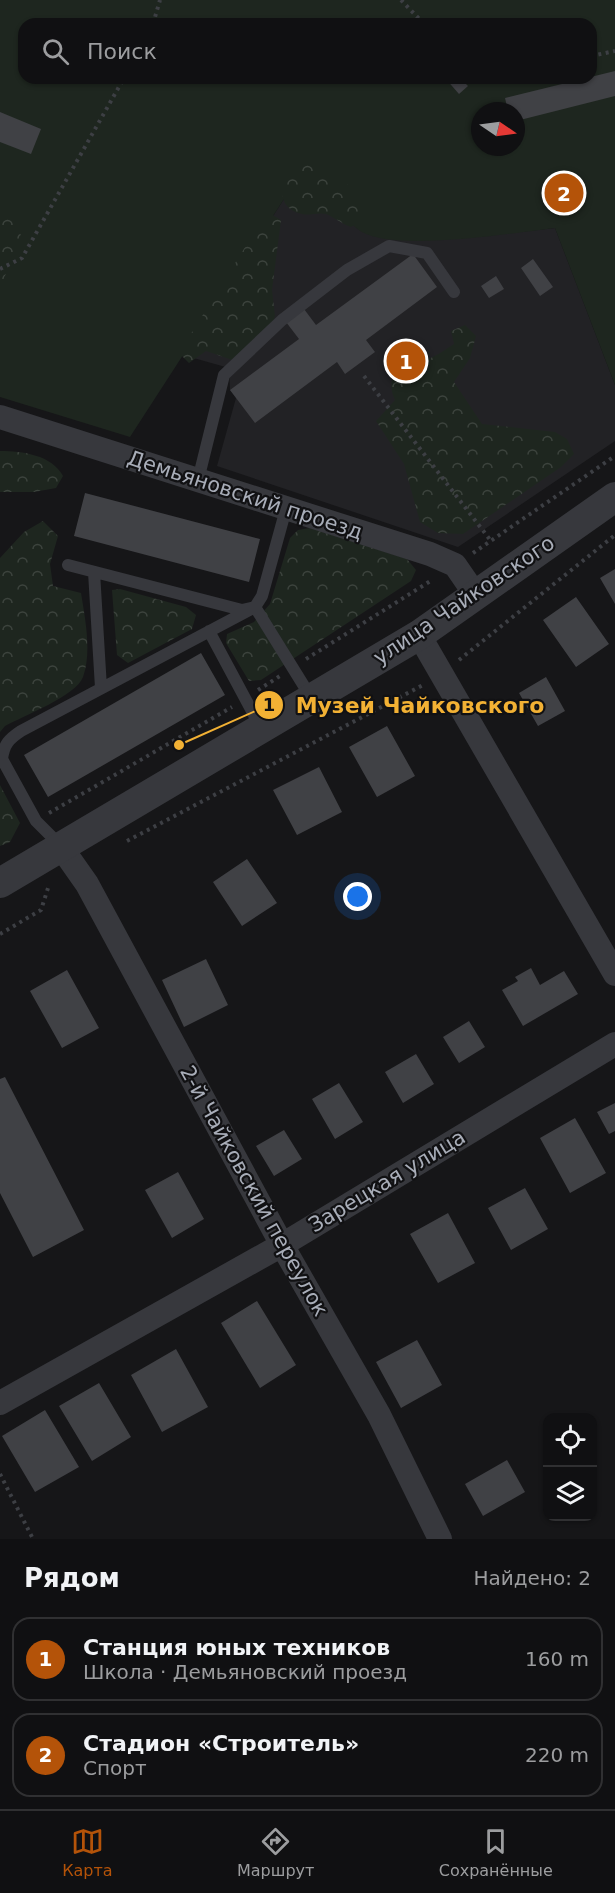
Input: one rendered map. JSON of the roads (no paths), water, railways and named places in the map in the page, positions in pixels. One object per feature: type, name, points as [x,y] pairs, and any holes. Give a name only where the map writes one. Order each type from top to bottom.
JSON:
[{"type":"street","name":"Демьяновский проезд","points":[[0,417],[455,565],[476,594]]},
{"type":"street","name":"улица Чайковского","points":[[0,883],[419,635],[615,497]]},
{"type":"street","points":[[419,635],[615,975]]},
{"type":"street","name":"2-й Чайковский переулок","points":[[61,847],[87,884],[282,1245],[379,1415],[440,1539]]},
{"type":"street","name":"Зарецкая улица","points":[[0,1403],[282,1245],[615,1044]]},
{"type":"lane","points":[[198,480],[224,375],[282,320],[347,270],[389,246],[428,253],[454,292]]},
{"type":"lane","points":[[61,847],[36,821],[2,759],[3,748],[9,738],[255,607],[262,596],[286,509]]},
{"type":"lane","points":[[68,565],[242,610],[255,607]]},
{"type":"lane","points":[[94,572],[101,688]]},
{"type":"lane","points":[[255,607],[312,699]]},
{"type":"lane","points":[[209,632],[262,728]]},
{"type":"place","name":"Стадион «Строитель»","points":[[564,193]]},
{"type":"place","name":"Станция юных техников","points":[[406,361]]},
{"type":"place","name":"Музей Чайковского","points":[[179,745]]}]
